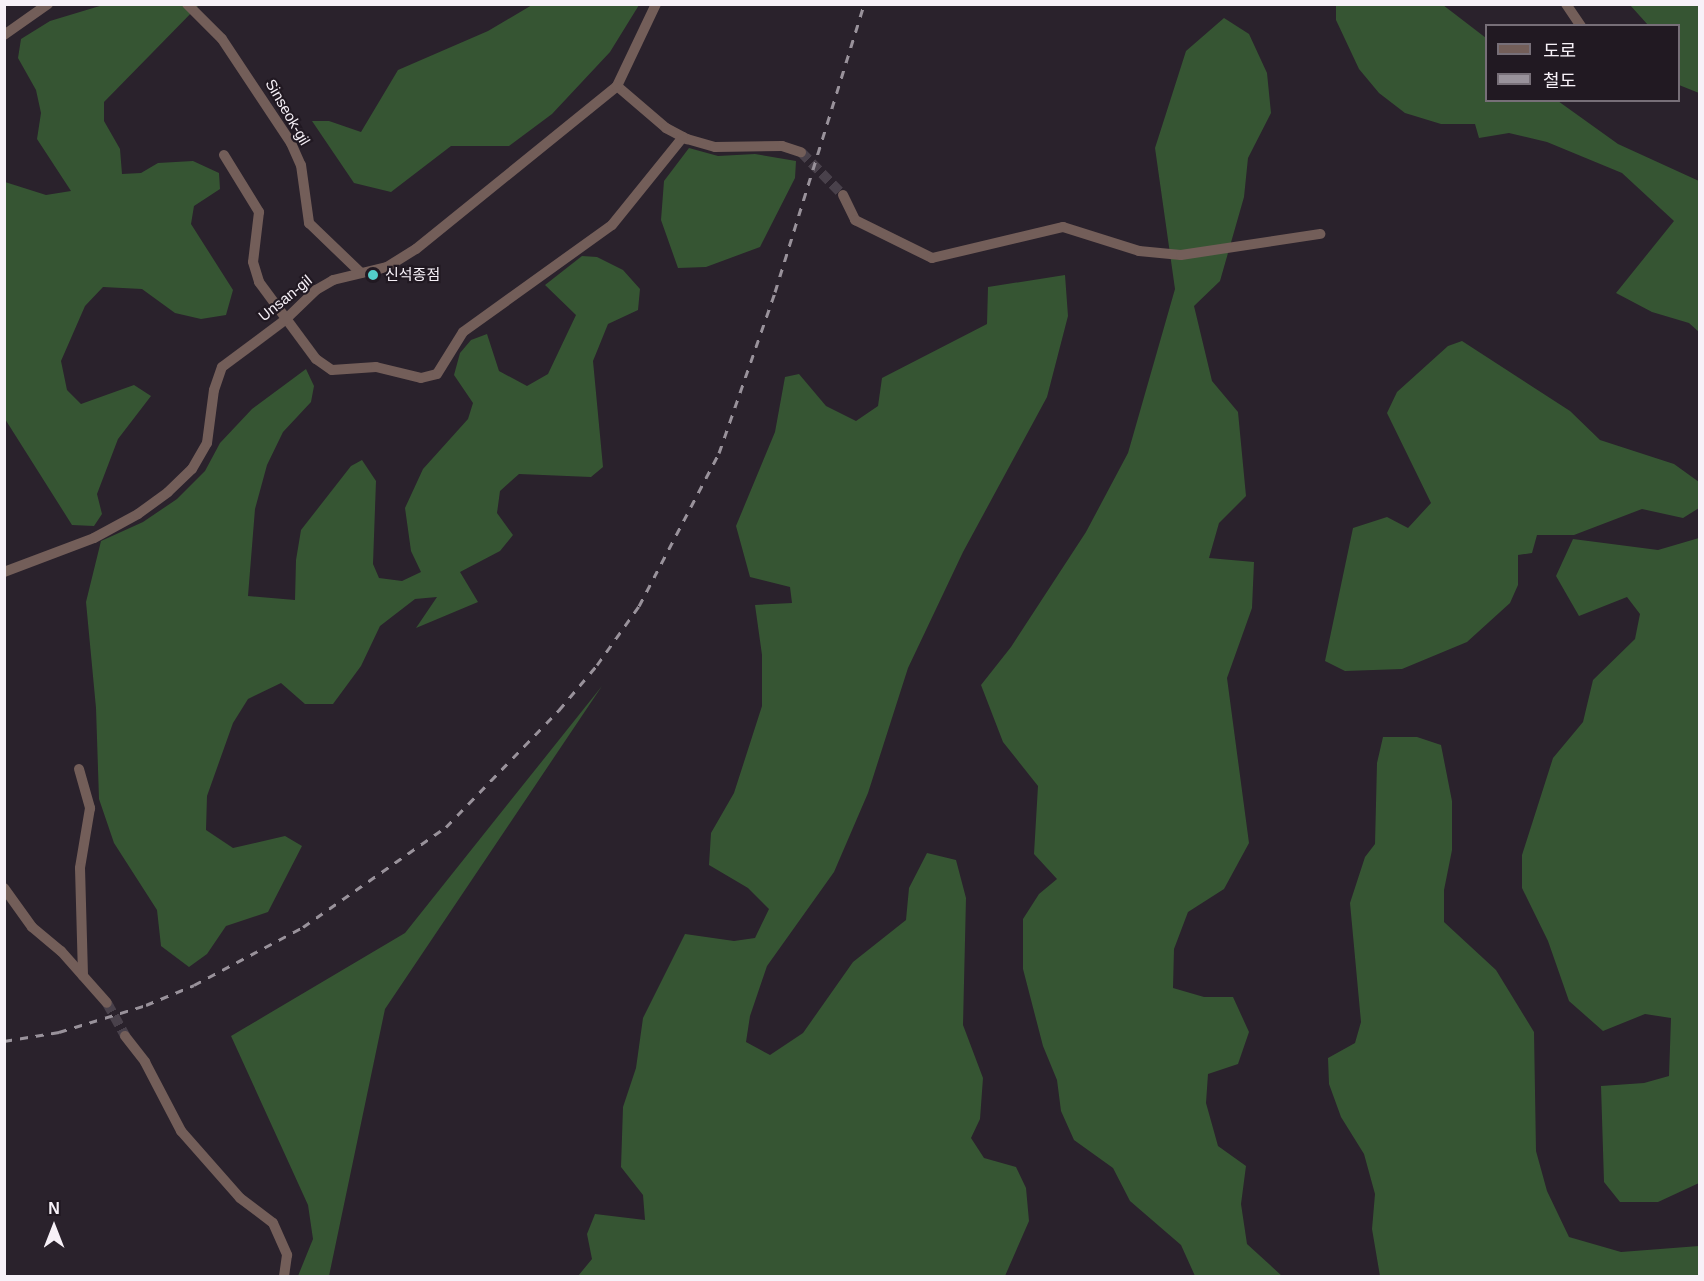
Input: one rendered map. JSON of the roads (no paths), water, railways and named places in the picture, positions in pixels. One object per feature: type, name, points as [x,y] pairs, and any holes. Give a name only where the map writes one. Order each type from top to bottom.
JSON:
[{"type":"street","points":[[4,34],[48,4]]},
{"type":"street","name":"Sinseok-gil","points":[[187,4],[228,46],[291,143],[301,165],[309,223],[361,273]]},
{"type":"street","name":"Unsan-gil","points":[[4,572],[94,538],[138,514],[168,492],[192,469],[207,443],[214,390],[222,367],[285,320],[316,290],[333,280],[387,267],[416,249],[617,86],[656,4]]},
{"type":"street","points":[[1566,4],[1580,24]]},
{"type":"street","points":[[617,86],[666,128],[683,136],[715,147],[782,146],[801,152]]},
{"type":"street","points":[[224,155],[259,212],[254,271],[265,294],[316,359],[332,370],[369,367],[413,378],[437,374],[463,332],[612,225],[683,136]]},
{"type":"street","points":[[843,195],[855,220],[932,258],[1063,227],[1139,251],[1181,255],[1320,234]]},
{"type":"street","points":[[79,769],[86,785],[90,808],[80,868],[83,976]]},
{"type":"street","points":[[4,888],[32,927],[83,976],[107,1003]]},
{"type":"street","points":[[125,1036],[145,1062],[181,1131],[240,1198],[273,1223],[287,1255],[284,1276]]},
{"type":"tunnel","points":[[801,152],[843,195]]},
{"type":"tunnel","points":[[107,1003],[125,1036]]},
{"type":"railway","points":[[4,1041],[59,1032],[146,1005],[194,985],[303,927],[446,827],[559,710],[597,665],[639,606],[719,453],[775,292],[864,4]]},
{"type":"place","name":"신석종점","points":[[373,275]]}]
